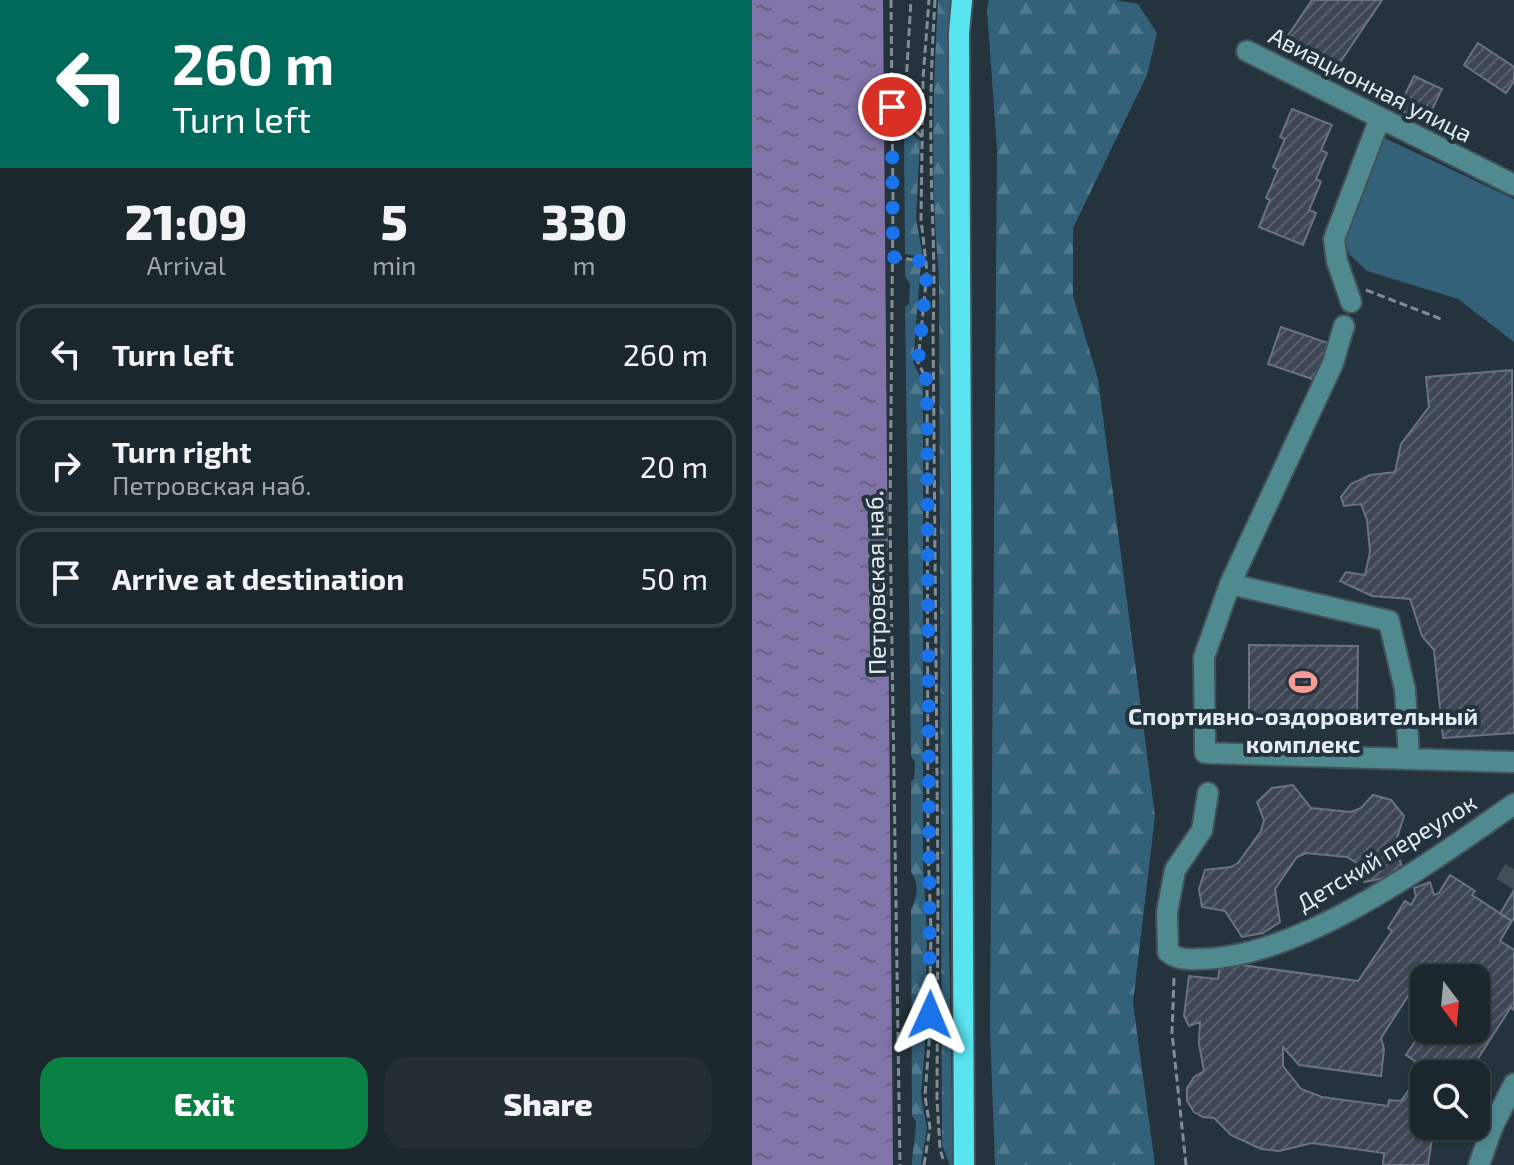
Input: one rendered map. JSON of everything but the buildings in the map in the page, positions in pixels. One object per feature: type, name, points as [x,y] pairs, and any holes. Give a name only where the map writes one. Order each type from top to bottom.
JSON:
[{"type":"main road","points":[[962,0],[959,33],[964,1165]]},
{"type":"street","name":"Авиационная улица","points":[[1247,51],[1514,185]]},
{"type":"street","points":[[1351,302],[1334,239],[1380,118]]},
{"type":"street","points":[[1344,326],[1333,363],[1230,584],[1204,657],[1205,753],[1514,762]]},
{"type":"street","points":[[1230,584],[1389,621],[1405,690],[1409,757]]},
{"type":"street","points":[[1175,958],[1168,952],[1167,912],[1175,870],[1202,830],[1208,793]]},
{"type":"street","name":"Детский переулок","points":[[1175,958],[1213,958],[1265,948],[1334,919],[1439,856],[1514,804]]},
{"type":"street","points":[[1479,1165],[1492,1128],[1514,1084]]},
{"type":"path","name":"Петровская наб.","points":[[891,0],[893,257],[890,519],[900,1165]]},
{"type":"path","points":[[893,134],[905,100],[911,0]]},
{"type":"path","points":[[924,1165],[930,1128],[925,1096],[931,931],[927,381],[918,362],[926,262],[921,219],[929,0]]},
{"type":"path","points":[[935,0],[931,120],[935,273],[937,1099],[940,1149],[945,1165]]},
{"type":"path","points":[[900,114],[922,137]]},
{"type":"path","points":[[893,257],[926,262]]},
{"type":"path","points":[[1344,282],[1441,319]]},
{"type":"path","points":[[1175,958],[1172,1033],[1186,1165]]},
{"type":"green space","points":[[938,0],[954,0],[950,26],[949,125],[949,943],[953,1165],[950,1165],[942,1145],[939,276],[933,138]]},
{"type":"green space","points":[[989,0],[1115,0],[1138,4],[1157,33],[1147,75],[1073,228],[1073,296],[1098,379],[1155,816],[1133,1003],[1155,1165],[995,1165],[990,1028],[997,150],[987,9]]},
{"type":"green space","points":[[904,127],[920,141],[916,219],[923,257],[905,254]]},
{"type":"green space","points":[[1380,136],[1514,199],[1514,342],[1458,299],[1367,271],[1349,254],[1343,234]]},
{"type":"green space","points":[[905,260],[921,263],[913,362],[923,383],[923,864],[927,933],[921,1096],[927,1128],[921,1165],[912,1165],[916,1121],[912,1116],[911,909],[917,890],[911,872],[911,781],[914,779],[915,762],[911,756],[905,307],[909,304],[910,284],[905,277]]},
{"type":"water","points":[[752,0],[883,0],[893,1165],[752,1165]]},
{"type":"tunnel","points":[[1505,884],[1514,869]]},
{"type":"place","name":"Спортивно-оздоровительный комплекс","points":[[1303,682]]},
{"type":"route","points":[[892,107],[893,257],[926,262],[927,272],[918,362],[927,381],[930,1015]]}]
